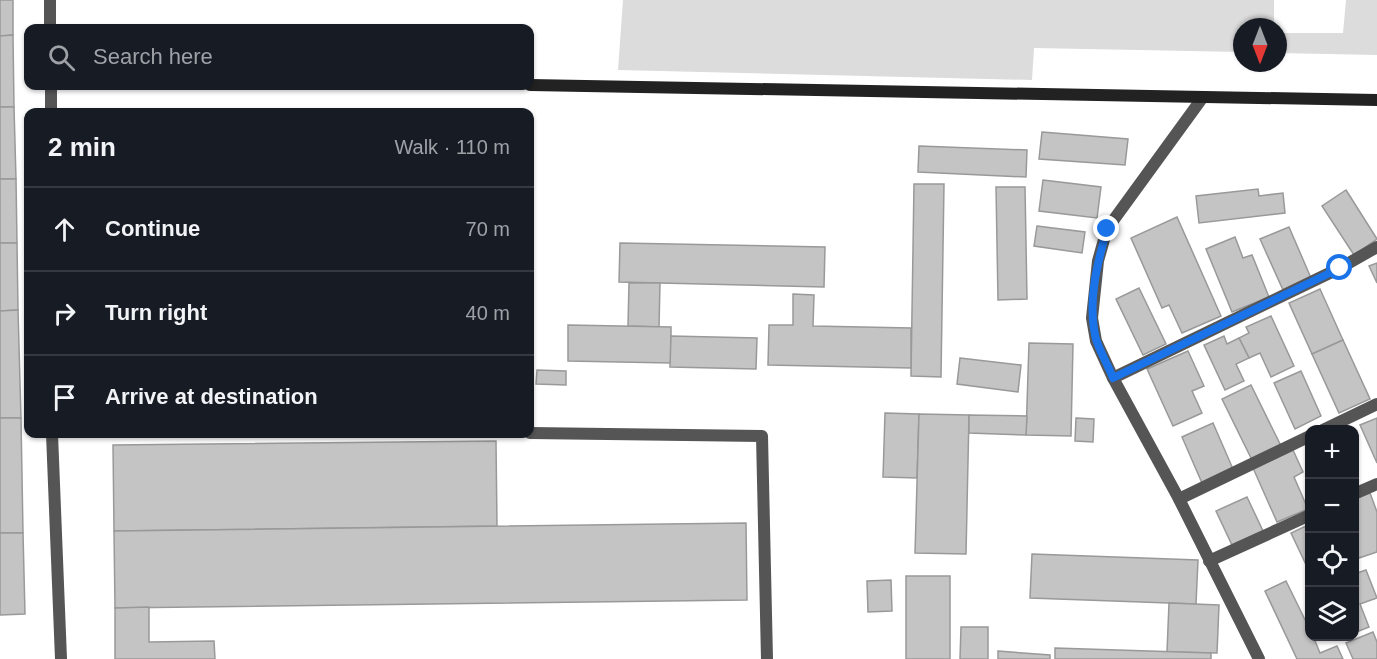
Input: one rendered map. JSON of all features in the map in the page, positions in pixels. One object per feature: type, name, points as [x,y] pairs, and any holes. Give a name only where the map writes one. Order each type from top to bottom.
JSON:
[{"type":"main road","points":[[534,85],[1377,100]]},
{"type":"street","points":[[50,0],[50,24]]},
{"type":"street","points":[[51,90],[51,108]]},
{"type":"street","points":[[1203,97],[1107,229],[1098,261],[1092,318],[1096,341],[1113,378],[1179,499],[1259,659]]},
{"type":"street","points":[[1113,378],[1340,268],[1377,247]]},
{"type":"street","points":[[1332,425],[1377,404]]},
{"type":"street","points":[[534,433],[762,436],[767,659]]},
{"type":"street","points":[[52,438],[61,659]]},
{"type":"street","points":[[1179,499],[1305,438]]},
{"type":"street","points":[[1359,492],[1377,484]]},
{"type":"street","points":[[1209,561],[1305,517]]},
{"type":"shaded area","points":[[623,0],[1274,0],[1274,18],[1233,18],[1233,52],[1034,48],[1032,80],[618,70]]},
{"type":"shaded area","points":[[1346,0],[1377,0],[1377,55],[1287,53],[1287,33],[1343,33]]},
{"type":"building","points":[[0,0],[13,0],[13,35],[0,36]]},
{"type":"building","points":[[13,35],[14,107],[0,107],[0,36]]},
{"type":"building","points":[[0,107],[14,107],[16,179],[0,179]]},
{"type":"building","points":[[1042,132],[1128,139],[1125,165],[1039,159]]},
{"type":"building","points":[[919,146],[1027,150],[1026,177],[918,172]]},
{"type":"building","points":[[0,179],[16,179],[17,243],[0,243]]},
{"type":"building","points":[[1043,180],[1101,187],[1097,218],[1039,211]]},
{"type":"building","points":[[914,184],[944,184],[941,377],[911,376]]},
{"type":"building","points":[[996,187],[1025,187],[1027,299],[998,300]]},
{"type":"building","points":[[1258,189],[1259,196],[1283,193],[1285,213],[1199,223],[1196,196]]},
{"type":"building","points":[[1346,190],[1377,239],[1354,255],[1322,206]]},
{"type":"building","points":[[1177,217],[1221,316],[1182,333],[1169,305],[1162,308],[1131,238]]},
{"type":"building","points":[[1037,226],[1085,232],[1082,253],[1034,246]]},
{"type":"building","points":[[1289,227],[1311,278],[1283,290],[1260,239]]},
{"type":"building","points":[[1235,237],[1243,258],[1252,255],[1269,297],[1232,312],[1206,249]]},
{"type":"building","points":[[0,243],[17,243],[18,310],[0,311]]},
{"type":"building","points":[[620,243],[825,247],[824,287],[619,282]]},
{"type":"building","points":[[1377,263],[1377,283],[1369,266]]},
{"type":"building","points":[[629,283],[660,283],[659,327],[628,326]]},
{"type":"building","points":[[1139,288],[1166,344],[1143,355],[1116,299]]},
{"type":"building","points":[[1320,289],[1343,340],[1312,354],[1289,303]]},
{"type":"building","points":[[793,294],[814,295],[813,326],[911,328],[911,368],[768,365],[769,325],[793,325]]},
{"type":"building","points":[[18,310],[21,418],[0,418],[0,311]]},
{"type":"building","points":[[1271,316],[1294,366],[1271,377],[1260,353],[1249,358],[1239,338],[1249,333],[1246,327]]},
{"type":"building","points":[[568,325],[671,327],[671,363],[568,361]]},
{"type":"building","points":[[671,336],[757,338],[756,369],[670,367]]},
{"type":"building","points":[[1224,336],[1227,344],[1239,338],[1249,358],[1236,364],[1244,381],[1225,390],[1204,345]]},
{"type":"building","points":[[1343,340],[1370,399],[1339,413],[1312,354]]},
{"type":"building","points":[[1029,343],[1073,344],[1071,436],[1026,435]]},
{"type":"building","points":[[1188,351],[1204,386],[1192,391],[1202,413],[1173,426],[1147,369]]},
{"type":"building","points":[[960,358],[1021,365],[1018,392],[957,384]]},
{"type":"building","points":[[537,370],[566,371],[566,385],[536,384]]},
{"type":"building","points":[[1301,371],[1321,416],[1295,429],[1274,383]]},
{"type":"building","points":[[1251,385],[1281,446],[1252,460],[1222,399]]},
{"type":"building","points":[[885,413],[919,414],[917,478],[883,477]]},
{"type":"building","points":[[919,414],[969,415],[966,554],[915,553]]},
{"type":"building","points":[[969,415],[1027,416],[1026,435],[969,433]]},
{"type":"building","points":[[0,418],[21,418],[23,533],[0,533]]},
{"type":"building","points":[[1076,418],[1094,419],[1093,442],[1075,441]]},
{"type":"building","points":[[1377,418],[1377,463],[1360,425]]},
{"type":"building","points":[[1213,423],[1233,469],[1202,483],[1182,437]]},
{"type":"building","points":[[496,441],[497,526],[114,531],[113,445]]},
{"type":"building","points":[[1293,450],[1303,472],[1294,477],[1305,502],[1305,510],[1277,522],[1253,468]]},
{"type":"building","points":[[1370,493],[1377,512],[1377,552],[1359,558],[1359,533],[1359,497]]},
{"type":"building","points":[[1247,497],[1263,531],[1232,545],[1216,511]]},
{"type":"building","points":[[746,523],[747,600],[115,608],[114,531]]},
{"type":"building","points":[[1305,526],[1305,562],[1291,533]]},
{"type":"building","points":[[0,533],[23,533],[25,614],[0,615]]},
{"type":"building","points":[[1032,554],[1198,560],[1196,604],[1030,598]]},
{"type":"building","points":[[1366,570],[1377,598],[1360,604],[1369,627],[1359,631],[1359,587],[1359,572]]},
{"type":"building","points":[[906,576],[950,576],[950,659],[906,659]]},
{"type":"building","points":[[891,580],[892,611],[868,612],[867,581]]},
{"type":"building","points":[[1286,581],[1305,620],[1305,641],[1315,641],[1320,653],[1337,646],[1343,659],[1297,659],[1265,591]]},
{"type":"building","points":[[1169,603],[1219,605],[1217,653],[1167,652]]},
{"type":"building","points":[[149,607],[149,642],[214,641],[215,659],[115,659],[115,608]]},
{"type":"building","points":[[961,627],[988,627],[988,659],[960,659]]},
{"type":"building","points":[[1373,632],[1377,642],[1377,659],[1353,659],[1346,643],[1359,641],[1359,638]]},
{"type":"building","points":[[1055,648],[1211,653],[1211,659],[1055,659]]},
{"type":"building","points":[[998,651],[1050,655],[1050,659],[998,659]]},
{"type":"route","points":[[1107,229],[1098,261],[1092,318],[1096,341],[1113,378],[1340,268]]}]
